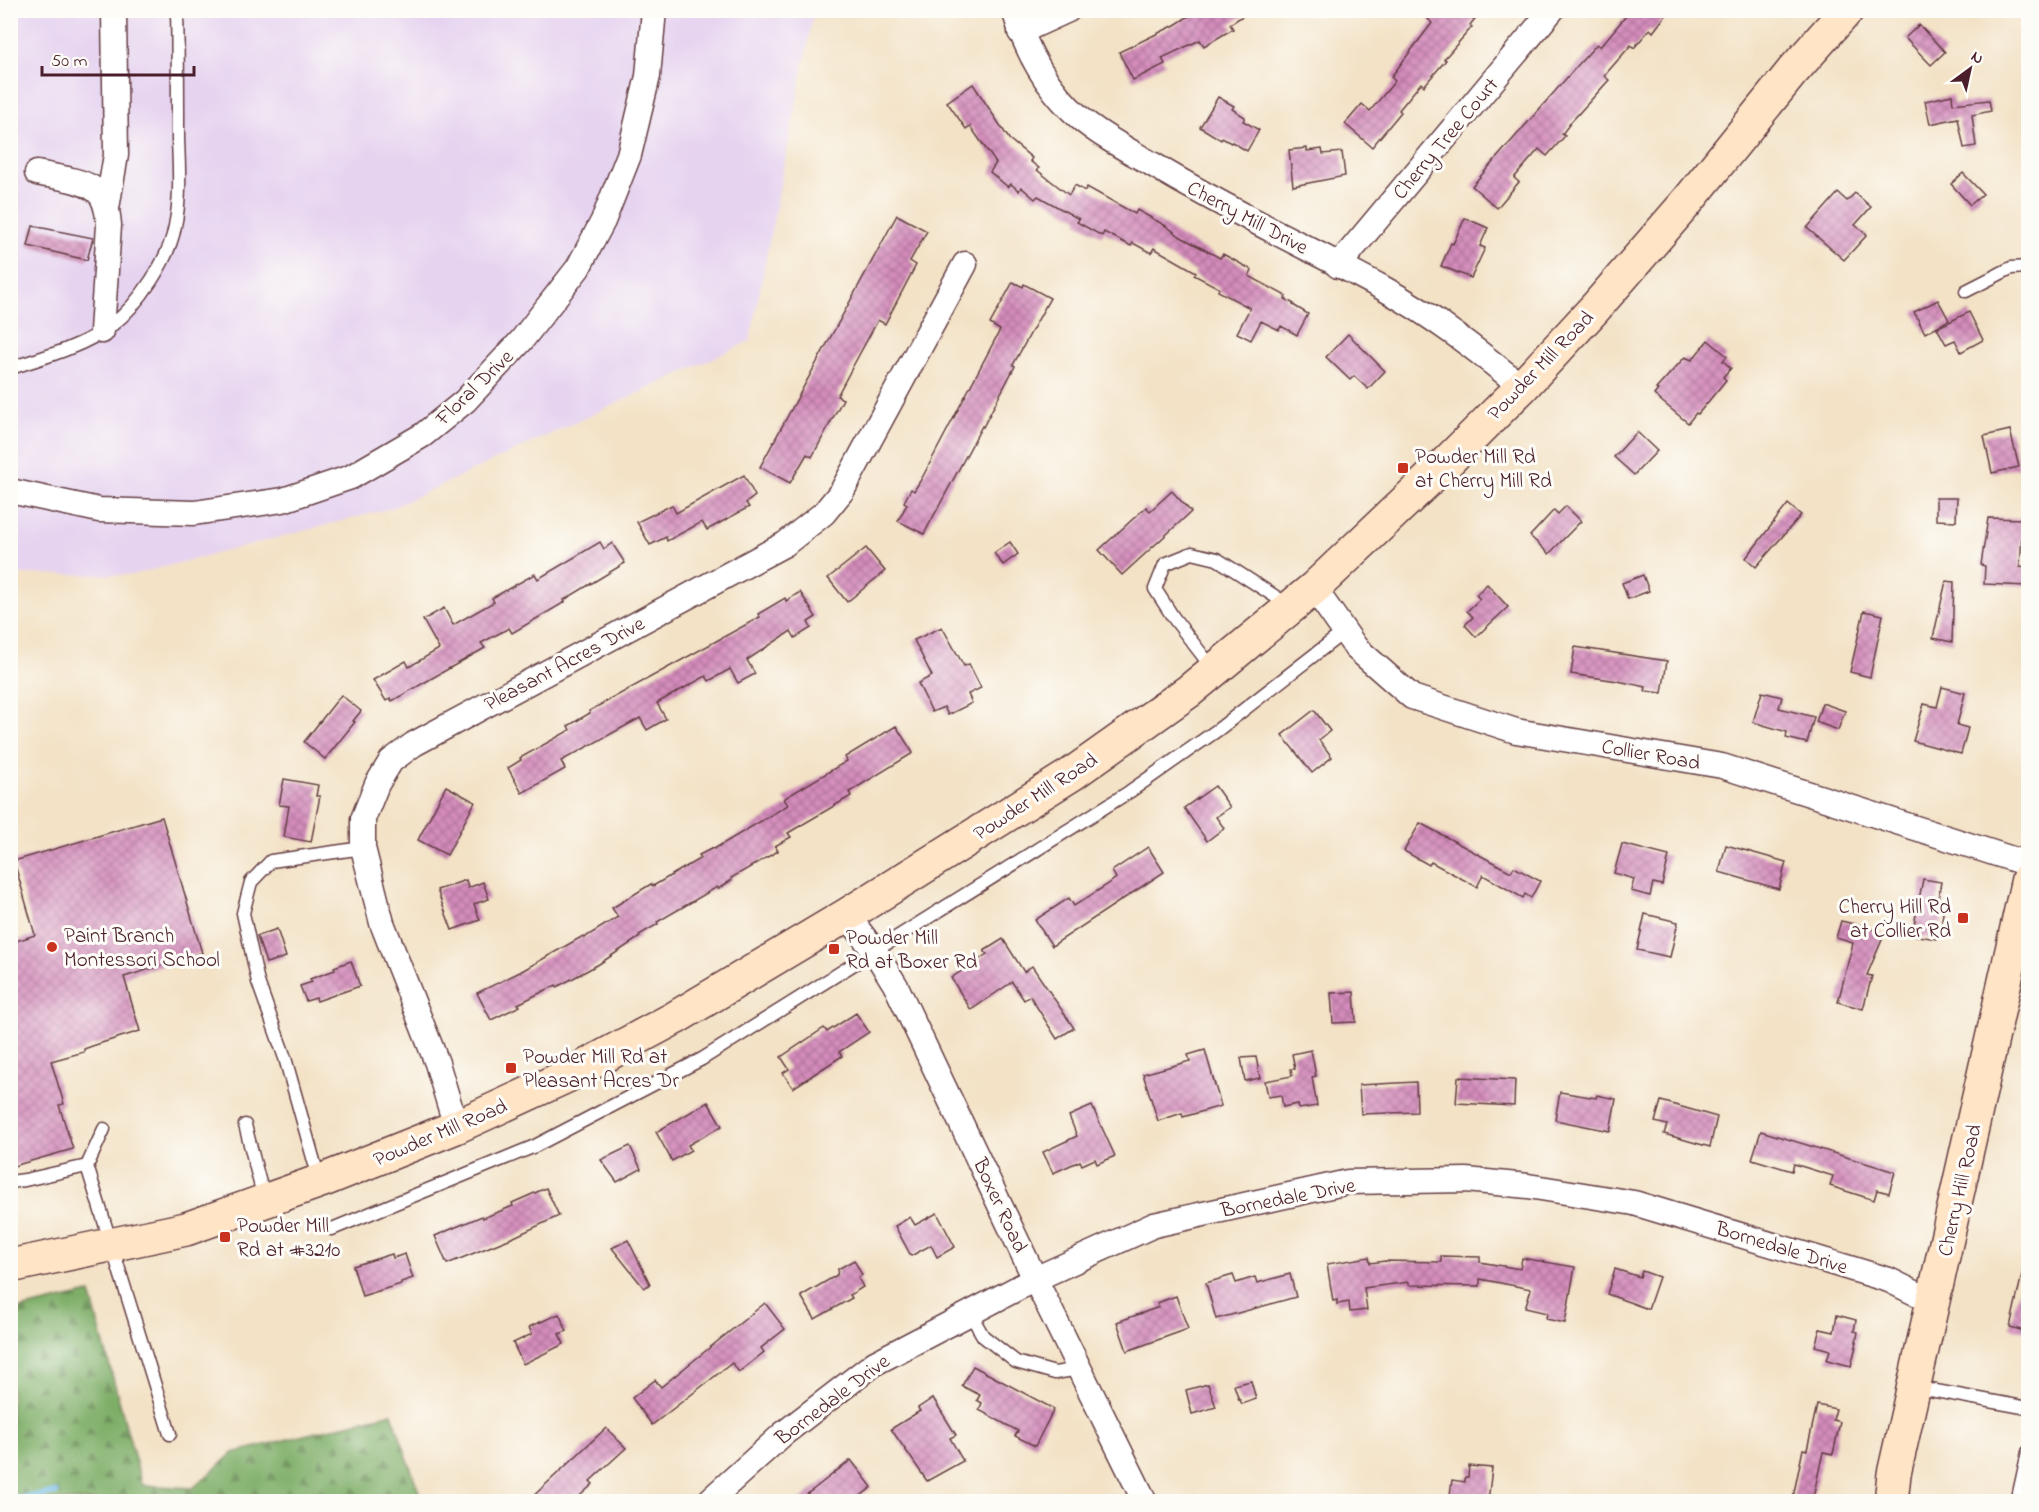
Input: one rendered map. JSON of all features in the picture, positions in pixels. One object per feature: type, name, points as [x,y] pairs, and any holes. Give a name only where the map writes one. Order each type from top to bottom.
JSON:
[{"type":"main road","name":"Powder Mill Road","points":[[10,1266],[186,1229],[320,1181],[456,1127],[567,1076],[675,1018],[1072,774],[1189,691],[1303,597],[1393,514],[1522,387],[1596,307],[1687,202],[1792,72],[1847,10]]},
{"type":"main road","name":"Cherry Hill Road","points":[[1894,1501],[1894,1474],[1945,1257],[2028,879]]},
{"type":"street","points":[[102,331],[109,225],[107,208],[116,154],[114,10]]},
{"type":"street","name":"Floral Drive","points":[[10,491],[99,510],[194,513],[283,500],[351,477],[423,435],[465,401],[521,341],[578,268],[603,221],[629,155],[648,76],[654,10]]},
{"type":"street","points":[[1017,21],[1068,10]]},
{"type":"street","name":"Cherry Tree Court","points":[[1338,266],[1552,10]]},
{"type":"street","name":"Cherry Mill Drive","points":[[1017,21],[1037,65],[1055,92],[1080,118],[1172,176],[1429,315],[1470,344],[1522,387]]},
{"type":"street","points":[[37,173],[74,180],[89,187],[101,195],[107,208]]},
{"type":"street","name":"Pleasant Acres Drive","points":[[456,1127],[437,1063],[382,922],[363,848],[363,819],[377,784],[391,761],[414,744],[785,544],[824,513],[843,491],[965,264]]},
{"type":"street","name":"Collier Road","points":[[1303,597],[1345,631],[1356,648],[1412,697],[1516,732],[1722,766],[2028,864]]},
{"type":"street","name":"Boxer Road","points":[[846,915],[875,952],[906,1005],[1035,1279],[1145,1502]]},
{"type":"street","name":"Bornedale Drive","points":[[708,1502],[783,1434],[875,1363],[1035,1279],[1154,1225],[1348,1182],[1466,1180],[1528,1186],[1634,1203],[1889,1280],[1933,1302]]},
{"type":"lane","points":[[10,368],[65,350],[111,325],[133,304],[150,281],[166,252],[175,226],[179,175],[177,10]]},
{"type":"lane","points":[[1966,291],[2011,268],[2028,267]]},
{"type":"lane","points":[[1214,670],[1173,617],[1155,589],[1165,564],[1192,553],[1217,559],[1303,597]]},
{"type":"lane","points":[[332,1229],[535,1146],[702,1059],[1129,792],[1219,729],[1345,631]]},
{"type":"lane","points":[[320,1181],[285,1058],[258,982],[243,913],[251,882],[271,861],[363,848]]},
{"type":"lane","points":[[245,1125],[264,1200]]},
{"type":"lane","points":[[104,1129],[87,1166],[170,1434]]},
{"type":"lane","points":[[10,1182],[87,1166]]},
{"type":"lane","points":[[970,1313],[983,1336],[1016,1362],[1055,1373],[1079,1369]]},
{"type":"lane","points":[[1914,1387],[2028,1408]]},
{"type":"lane","points":[[2017,1502],[2028,1452]]},
{"type":"shaded area","points":[[11,11],[814,11],[750,341],[392,508],[132,575],[11,574]]},
{"type":"green space","points":[[90,1293],[142,1485],[193,1488],[233,1453],[392,1413],[422,1501],[11,1501],[11,1311]]},
{"type":"building","points":[[1198,10],[1252,10],[1230,24],[1233,29],[1204,46],[1200,40],[1162,58],[1165,64],[1133,80],[1119,52],[1175,25]]},
{"type":"building","points":[[1436,10],[1482,10],[1470,25],[1472,27],[1444,59],[1446,60],[1424,86],[1421,83],[1372,147],[1345,124],[1362,104],[1370,111],[1395,81],[1391,77],[1432,23],[1428,19]]},
{"type":"building","points":[[1631,10],[1670,10],[1653,32],[1650,29],[1634,48],[1631,45],[1604,76],[1609,80],[1571,122],[1562,134],[1565,136],[1547,156],[1539,149],[1514,178],[1519,182],[1497,208],[1472,186],[1578,65],[1597,44],[1600,47]]},
{"type":"building","points":[[1919,25],[1945,52],[1931,65],[1905,38]]},
{"type":"building","points":[[973,84],[1009,139],[1032,158],[1030,161],[1039,168],[1037,170],[1069,195],[1075,185],[1085,191],[1087,187],[1135,214],[1137,210],[1220,258],[1223,254],[1252,270],[1249,276],[1286,296],[1285,299],[1308,314],[1297,335],[1281,326],[1279,330],[1261,321],[1251,340],[1237,333],[1250,308],[1194,275],[1196,272],[1154,248],[1151,253],[1104,232],[1102,236],[1077,222],[1079,219],[1038,196],[1035,199],[1021,187],[1019,191],[1011,184],[1008,187],[990,172],[996,163],[970,126],[966,129],[947,102]]},
{"type":"building","points":[[1952,95],[1953,104],[1989,100],[1991,111],[1972,115],[1976,146],[1964,148],[1958,118],[1930,124],[1925,101]]},
{"type":"building","points":[[1218,97],[1234,106],[1232,109],[1245,117],[1243,121],[1259,130],[1247,151],[1232,142],[1222,138],[1221,140],[1200,127]]},
{"type":"building","points":[[1307,148],[1307,151],[1322,149],[1323,154],[1342,152],[1345,176],[1293,186],[1289,150]]},
{"type":"building","points":[[1963,173],[1983,194],[1970,205],[1951,184]]},
{"type":"building","points":[[1838,193],[1847,201],[1855,193],[1871,207],[1855,225],[1867,235],[1844,260],[1807,228]]},
{"type":"building","points":[[897,215],[927,231],[910,261],[916,265],[885,324],[878,320],[853,366],[837,396],[843,399],[812,457],[807,454],[790,483],[760,467]]},
{"type":"building","points":[[1465,218],[1488,228],[1480,246],[1485,248],[1471,278],[1441,266]]},
{"type":"building","points":[[33,226],[93,238],[87,260],[28,246]]},
{"type":"building","points":[[1013,282],[1023,287],[1024,284],[1050,298],[924,534],[898,521],[907,504],[904,502],[911,489],[914,491],[922,478],[1000,330],[990,324]]},
{"type":"building","points":[[1938,300],[1949,320],[1925,333],[1914,312]]},
{"type":"building","points":[[1969,312],[1983,340],[1961,352],[1955,340],[1946,344],[1937,328]]},
{"type":"building","points":[[1348,334],[1385,371],[1368,389],[1354,376],[1350,380],[1326,357]]},
{"type":"building","points":[[1708,340],[1727,356],[1723,361],[1731,368],[1723,377],[1726,380],[1688,423],[1654,395],[1658,390],[1656,389],[1685,357],[1692,360]]},
{"type":"building","points":[[2010,430],[2019,467],[1992,473],[1984,436]]},
{"type":"building","points":[[1637,432],[1657,451],[1634,475],[1614,457]]},
{"type":"building","points":[[744,475],[755,496],[746,503],[749,507],[707,530],[702,522],[667,541],[666,537],[650,545],[637,522],[672,505],[676,513]]},
{"type":"building","points":[[1172,491],[1191,512],[1122,575],[1099,550],[1146,507],[1150,511]]},
{"type":"building","points":[[1936,498],[1957,498],[1956,521],[1936,520]]},
{"type":"building","points":[[1788,504],[1801,515],[1756,567],[1746,558]]},
{"type":"building","points":[[1566,506],[1581,521],[1549,554],[1530,536],[1554,510],[1558,514]]},
{"type":"building","points":[[1988,518],[2023,519],[2020,567],[2027,568],[2027,586],[1984,584],[1985,566],[1981,565]]},
{"type":"building","points":[[600,542],[604,549],[612,543],[625,563],[512,633],[509,628],[481,643],[485,648],[392,701],[390,698],[386,701],[373,680],[406,661],[409,667],[439,649],[423,620],[444,608],[453,625],[494,602],[492,598],[535,574],[538,579]]},
{"type":"building","points":[[1010,542],[1018,554],[1003,565],[994,553]]},
{"type":"building","points":[[866,548],[885,571],[847,602],[828,578]]},
{"type":"building","points":[[1643,575],[1649,591],[1628,599],[1622,583]]},
{"type":"building","points":[[1946,581],[1954,582],[1952,642],[1933,638]]},
{"type":"building","points":[[1487,584],[1508,607],[1476,637],[1465,625],[1473,617],[1467,611],[1480,599],[1476,595]]},
{"type":"building","points":[[800,592],[816,617],[808,622],[811,628],[795,638],[791,631],[747,660],[755,674],[738,683],[730,669],[709,681],[706,676],[657,703],[666,719],[647,730],[640,718],[561,761],[565,769],[522,793],[508,768],[521,760],[520,758],[570,730],[568,726],[590,713],[589,711],[760,617],[758,614],[785,598],[786,601]]},
{"type":"building","points":[[1864,611],[1883,615],[1870,677],[1850,672]]},
{"type":"building","points":[[942,627],[964,666],[969,664],[981,688],[968,694],[972,703],[948,715],[944,707],[932,712],[918,683],[932,676],[914,640]]},
{"type":"building","points":[[1575,647],[1667,661],[1662,693],[1645,691],[1646,687],[1618,681],[1571,674]]},
{"type":"building","points":[[1942,687],[1965,693],[1957,725],[1968,728],[1961,754],[1913,741],[1924,704],[1937,707]]},
{"type":"building","points":[[1762,692],[1782,697],[1779,708],[1814,717],[1807,743],[1786,738],[1787,732],[1753,722]]},
{"type":"building","points":[[341,695],[361,711],[325,759],[304,742]]},
{"type":"building","points":[[1822,703],[1845,711],[1838,730],[1816,722]]},
{"type":"building","points":[[1314,710],[1330,731],[1319,740],[1332,757],[1312,773],[1282,735]]},
{"type":"building","points":[[896,726],[913,753],[849,792],[851,796],[788,833],[791,837],[775,846],[778,851],[731,878],[732,880],[718,889],[717,887],[657,922],[658,924],[599,964],[491,1020],[477,993],[520,972],[583,936],[584,938],[618,917],[612,908],[788,805],[784,799],[788,796],[847,761],[845,757]]},
{"type":"building","points":[[284,779],[318,785],[316,796],[320,796],[311,842],[284,837],[289,806],[279,805]]},
{"type":"building","points":[[446,786],[475,802],[447,855],[418,840]]},
{"type":"building","points":[[1215,786],[1230,807],[1216,817],[1224,828],[1207,841],[1184,808]]},
{"type":"building","points":[[162,817],[202,953],[124,977],[140,1031],[84,1049],[84,1052],[51,1061],[64,1104],[59,1105],[73,1149],[10,1167],[10,943],[35,935],[14,861]]},
{"type":"building","points":[[1420,823],[1511,872],[1514,867],[1540,881],[1531,898],[1525,894],[1523,898],[1483,875],[1477,887],[1431,862],[1429,865],[1404,851]]},
{"type":"building","points":[[1622,844],[1669,856],[1662,885],[1653,883],[1650,896],[1631,891],[1634,879],[1614,873]]},
{"type":"building","points":[[1726,845],[1786,862],[1779,889],[1719,872]]},
{"type":"building","points":[[1148,847],[1164,872],[1052,946],[1035,920],[1069,898],[1074,906],[1107,885],[1116,878],[1112,871]]},
{"type":"building","points":[[1923,879],[1941,882],[1937,905],[1944,906],[1941,927],[1939,927],[1936,939],[1912,935]]},
{"type":"building","points":[[466,880],[468,888],[483,882],[489,899],[474,904],[480,920],[452,930],[437,890]]},
{"type":"building","points":[[1645,914],[1678,922],[1670,957],[1637,950]]},
{"type":"building","points":[[1841,921],[1867,927],[1884,935],[1867,975],[1872,976],[1863,1009],[1838,1002],[1853,943],[1836,938]]},
{"type":"building","points":[[277,929],[286,957],[266,963],[257,936]]},
{"type":"building","points":[[1003,939],[1024,972],[1032,966],[1074,1028],[1057,1039],[1030,996],[1024,1000],[1012,982],[971,1010],[951,978],[987,954],[984,951]]},
{"type":"building","points":[[351,961],[360,986],[317,1001],[316,998],[306,1001],[300,986],[312,982],[310,979],[335,970],[334,967]]},
{"type":"building","points":[[1354,992],[1356,1022],[1333,1023],[1331,993]]},
{"type":"building","points":[[856,1013],[869,1032],[839,1052],[842,1056],[793,1088],[783,1073],[789,1069],[781,1057],[824,1028],[827,1032]]},
{"type":"building","points":[[1205,1050],[1221,1106],[1183,1117],[1182,1113],[1158,1121],[1143,1074],[1190,1061],[1188,1055]]},
{"type":"building","points":[[1311,1050],[1316,1076],[1312,1077],[1317,1106],[1299,1109],[1298,1104],[1283,1107],[1281,1095],[1268,1097],[1265,1081],[1292,1076],[1291,1069],[1295,1069],[1292,1054]]},
{"type":"building","points":[[1256,1057],[1260,1078],[1245,1081],[1241,1058]]},
{"type":"building","points":[[1458,1077],[1515,1080],[1514,1106],[1456,1103]]},
{"type":"building","points":[[1416,1082],[1417,1112],[1361,1114],[1359,1085]]},
{"type":"building","points":[[1560,1092],[1616,1099],[1610,1131],[1555,1120]]},
{"type":"building","points":[[1661,1101],[1717,1117],[1710,1147],[1664,1134],[1667,1125],[1655,1122]]},
{"type":"building","points":[[708,1102],[722,1126],[688,1145],[691,1150],[672,1161],[656,1132]]},
{"type":"building","points":[[1092,1106],[1115,1156],[1097,1164],[1095,1159],[1082,1165],[1080,1161],[1053,1173],[1043,1152],[1077,1136],[1069,1116]]},
{"type":"building","points":[[1761,1131],[1895,1172],[1889,1193],[1877,1190],[1874,1200],[1830,1186],[1833,1176],[1794,1164],[1792,1171],[1752,1159]]},
{"type":"building","points":[[630,1146],[641,1169],[617,1182],[601,1160]]},
{"type":"building","points":[[546,1188],[559,1216],[447,1264],[435,1236],[513,1206],[512,1203]]},
{"type":"building","points":[[937,1213],[955,1247],[937,1257],[931,1245],[911,1256],[895,1226],[910,1217],[915,1225]]},
{"type":"building","points":[[628,1240],[650,1284],[644,1288],[612,1248]]},
{"type":"building","points":[[392,1254],[393,1258],[405,1254],[413,1278],[362,1296],[353,1266]]},
{"type":"building","points":[[1441,1256],[1480,1257],[1480,1262],[1520,1269],[1522,1258],[1575,1267],[1565,1323],[1546,1319],[1547,1313],[1525,1308],[1531,1289],[1480,1279],[1480,1286],[1409,1285],[1409,1282],[1364,1288],[1367,1310],[1350,1312],[1349,1302],[1337,1304],[1337,1300],[1333,1301],[1327,1264],[1369,1257],[1370,1263],[1441,1262]]},
{"type":"building","points":[[854,1260],[862,1275],[858,1278],[863,1287],[850,1295],[852,1298],[815,1319],[801,1296],[837,1275],[838,1269]]},
{"type":"building","points":[[1615,1269],[1640,1277],[1642,1271],[1659,1277],[1648,1309],[1607,1294]]},
{"type":"building","points":[[1290,1274],[1296,1297],[1216,1319],[1206,1283],[1233,1275],[1236,1283],[1255,1277],[1257,1283]]},
{"type":"building","points":[[2022,1274],[2028,1274],[2028,1332],[2010,1327]]},
{"type":"building","points":[[1176,1296],[1188,1329],[1127,1351],[1117,1322],[1159,1307],[1157,1303]]},
{"type":"building","points":[[765,1303],[785,1329],[761,1348],[764,1352],[739,1372],[732,1363],[652,1425],[632,1398],[655,1380],[661,1387]]},
{"type":"building","points":[[559,1314],[567,1331],[559,1334],[564,1344],[523,1364],[513,1343],[532,1334],[529,1327]]},
{"type":"building","points":[[1837,1315],[1856,1320],[1854,1331],[1858,1332],[1857,1342],[1851,1366],[1827,1360],[1830,1350],[1815,1346],[1820,1329],[1834,1332]]},
{"type":"building","points":[[973,1366],[1054,1409],[1035,1446],[1015,1436],[1018,1431],[979,1410],[982,1403],[977,1400],[980,1395],[962,1386]]},
{"type":"building","points":[[1251,1381],[1256,1399],[1242,1404],[1234,1385]]},
{"type":"building","points":[[1208,1384],[1216,1407],[1192,1414],[1186,1390]]},
{"type":"building","points":[[933,1398],[956,1435],[950,1438],[963,1461],[927,1481],[891,1429],[920,1411],[918,1408]]},
{"type":"building","points":[[1817,1405],[1836,1409],[1833,1420],[1840,1422],[1833,1454],[1823,1452],[1812,1502],[1792,1502],[1803,1449],[1807,1450]]},
{"type":"building","points":[[606,1428],[626,1448],[590,1481],[593,1484],[573,1502],[527,1502]]},
{"type":"building","points":[[851,1460],[872,1487],[853,1502],[797,1502]]},
{"type":"building","points":[[1469,1466],[1492,1468],[1488,1502],[1449,1502],[1452,1480],[1465,1482]]},
{"type":"waterway","points":[[10,1500],[56,1493]]},
{"type":"place","name":"Powder Mill Rd at Cherry Mill Rd","points":[[1403,468]]},
{"type":"place","name":"Cherry Hill Rd at Collier Rd","points":[[1963,918]]},
{"type":"place","name":"Paint Branch Montessori School","points":[[52,947]]},
{"type":"place","name":"Powder Mill Rd at Boxer Rd","points":[[834,949]]},
{"type":"place","name":"Powder Mill Rd at Pleasant Acres Dr","points":[[511,1068]]},
{"type":"place","name":"Powder Mill Rd at #3210","points":[[225,1237]]}]
